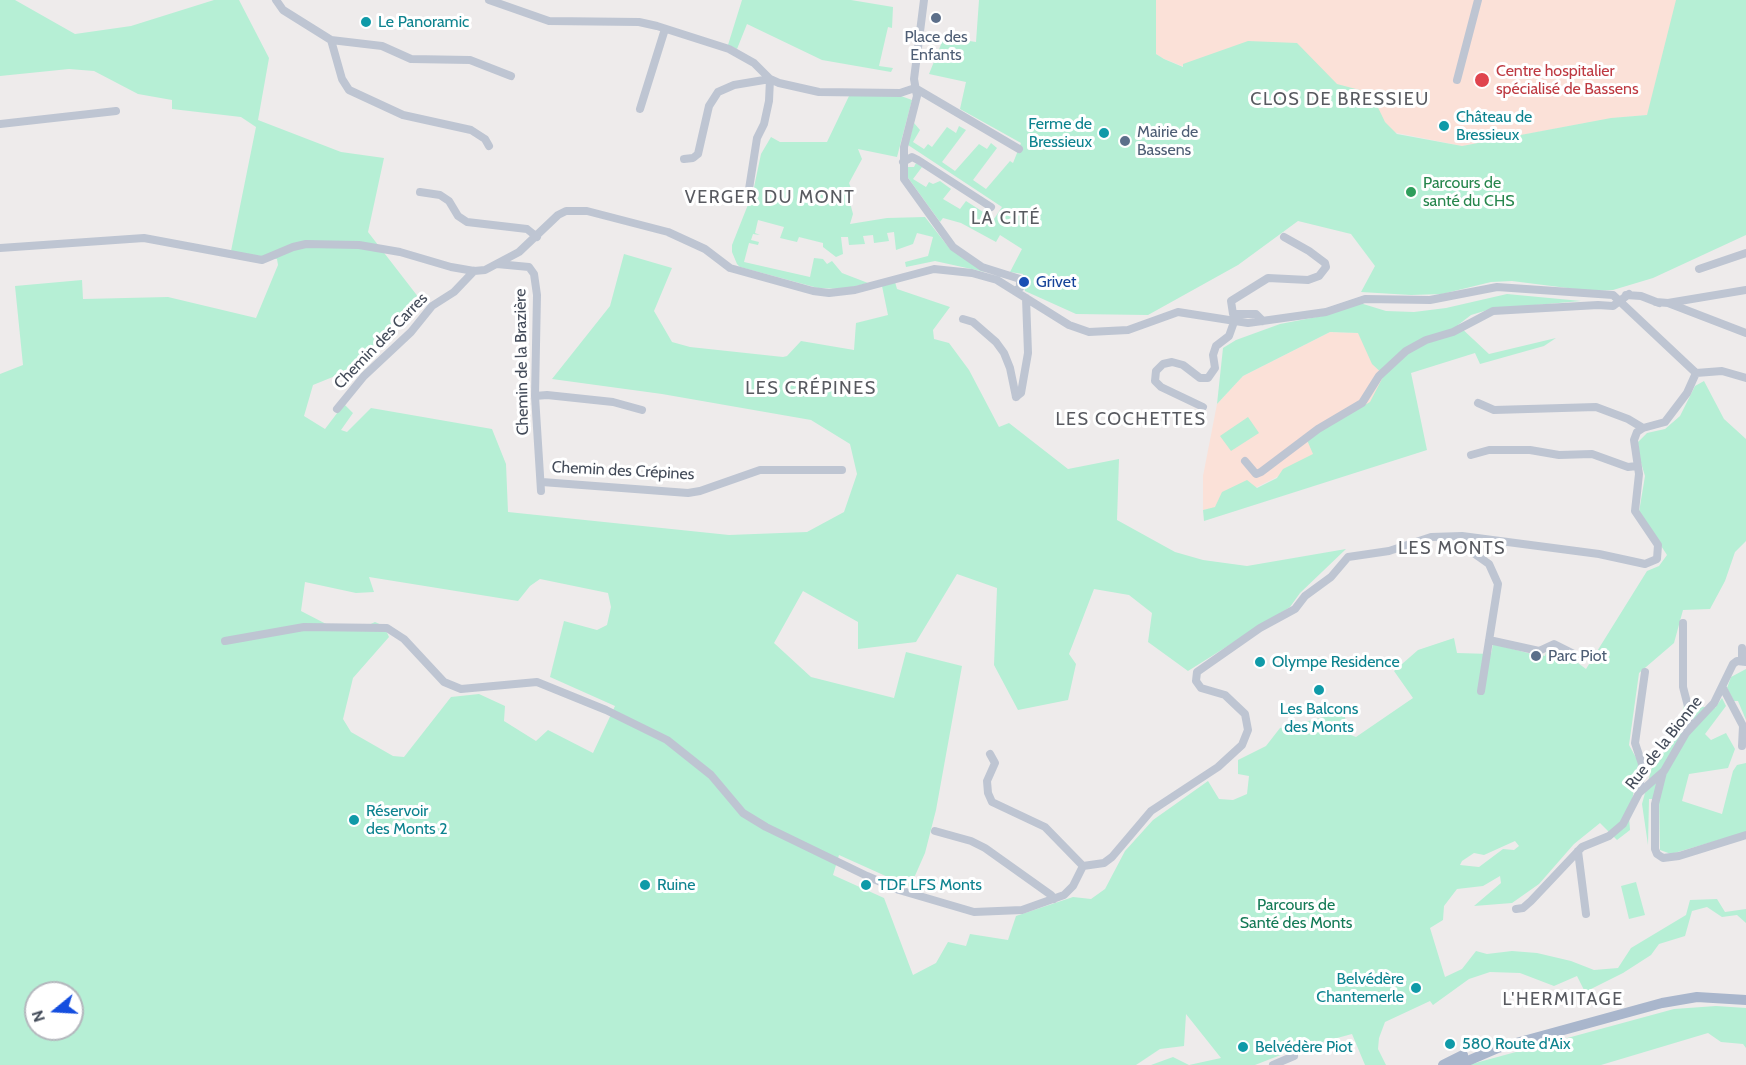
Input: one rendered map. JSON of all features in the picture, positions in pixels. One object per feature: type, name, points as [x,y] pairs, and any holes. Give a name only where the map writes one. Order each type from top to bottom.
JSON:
[{"type":"main road","points":[[1458,1065],[1498,1048],[1680,999],[1746,1000]]},
{"type":"main road","points":[[1443,1065],[1472,1051],[1498,1048]]},
{"type":"street","points":[[276,0],[283,10],[331,40],[382,46],[411,59],[470,60],[511,76]]},
{"type":"street","points":[[489,0],[549,21],[639,22],[729,49],[754,63],[770,79],[769,101],[764,124],[757,138],[750,189]]},
{"type":"street","points":[[924,0],[915,88],[917,96],[906,136],[904,179],[944,237],[962,255],[982,267],[1020,279],[1020,288],[1016,290]]},
{"type":"street","points":[[1457,80],[1478,0]]},
{"type":"street","points":[[640,109],[665,29]]},
{"type":"street","points":[[331,40],[342,80],[349,90],[403,115],[471,130],[485,139],[489,146]]},
{"type":"street","points":[[684,159],[693,158],[698,154],[709,106],[718,92],[734,85],[770,79],[819,92],[900,93],[915,88],[1019,149]]},
{"type":"street","points":[[0,124],[116,111]]},
{"type":"street","points":[[903,162],[912,157],[918,160],[991,207]]},
{"type":"street","points":[[420,192],[440,195],[449,201],[458,216],[467,222],[527,229],[537,237]]},
{"type":"street","points":[[0,248],[144,238],[262,260],[292,247],[306,244],[359,245],[400,252],[474,271],[497,264],[519,252],[558,215],[566,211],[587,211],[668,232],[705,249],[724,265],[741,273],[813,291],[829,293],[855,290],[934,269],[951,269],[998,280],[1069,325],[1089,332],[1128,330],[1178,312],[1195,313],[1234,322],[1263,321],[1326,312],[1365,299],[1430,300],[1497,287],[1623,299],[1641,296],[1656,302],[1674,302],[1746,290]]},
{"type":"street","points":[[1263,321],[1256,314],[1233,314],[1230,309],[1231,301],[1268,278],[1308,280],[1319,276],[1326,267],[1325,263],[1309,251],[1284,237]]},
{"type":"street","points":[[1699,269],[1746,253]]},
{"type":"street","name":"Chemin de la Brazière","points":[[497,264],[529,267],[534,274],[537,295],[535,396],[542,486]]},
{"type":"street","name":"Chemin des Carres","points":[[337,409],[364,376],[411,332],[432,306],[454,292],[474,271]]},
{"type":"street","points":[[963,319],[973,322],[996,342],[1010,368],[1013,392],[1018,397],[1028,353],[1026,298]]},
{"type":"street","points":[[1623,299],[1696,373],[1722,371],[1746,378]]},
{"type":"street","points":[[1245,461],[1256,474],[1261,472],[1318,429],[1362,403],[1379,375],[1406,351],[1493,311],[1613,306],[1623,299]]},
{"type":"street","points":[[1674,302],[1746,333]]},
{"type":"street","points":[[1203,407],[1161,387],[1155,381],[1156,371],[1163,364],[1172,362],[1183,365],[1200,378],[1208,378],[1215,368],[1213,355],[1216,346],[1229,336],[1234,322]]},
{"type":"street","points":[[1083,866],[1104,863],[1112,857],[1151,811],[1218,767],[1242,745],[1248,724],[1241,708],[1225,695],[1201,688],[1196,681],[1197,672],[1260,628],[1295,609],[1305,596],[1331,577],[1348,557],[1395,549],[1431,537],[1462,536],[1611,556],[1645,564],[1653,562],[1659,554],[1658,545],[1637,516],[1634,499],[1638,481],[1634,440],[1637,432],[1643,428],[1665,422],[1687,393],[1696,373]]},
{"type":"street","points":[[535,396],[613,402],[642,410]]},
{"type":"street","points":[[1478,403],[1494,410],[1596,407],[1628,419],[1643,428]]},
{"type":"street","points":[[1471,455],[1489,450],[1530,450],[1559,455],[1592,454],[1628,466],[1637,466]]},
{"type":"street","name":"Chemin des Crépines","points":[[542,486],[688,493],[713,487],[760,470],[842,470]]},
{"type":"street","points":[[1462,536],[1465,547],[1489,564],[1496,574],[1499,590],[1481,691]]},
{"type":"street","points":[[1683,622],[1683,687],[1690,714],[1686,733]]},
{"type":"street","points":[[225,641],[304,627],[387,628],[404,639],[444,682],[468,689],[537,682],[606,710],[667,740],[696,762],[743,813],[766,827],[899,890],[974,912],[1004,913],[1022,910],[1064,895],[1073,886],[1083,866]]},
{"type":"street","points":[[1489,639],[1539,651],[1554,644],[1580,657]]},
{"type":"street","points":[[1742,648],[1744,661]]},
{"type":"street","name":"Rue de la Bionne","points":[[1516,909],[1523,908],[1531,901],[1578,851],[1616,831],[1630,813],[1639,793],[1664,771],[1686,733],[1700,720],[1723,688],[1733,664],[1744,661]]},
{"type":"street","points":[[1639,793],[1642,761],[1635,743],[1645,672]]},
{"type":"street","points":[[1723,688],[1743,726],[1742,746]]},
{"type":"street","points":[[990,754],[995,763],[987,782],[988,793],[992,801],[1044,827],[1083,866]]},
{"type":"street","points":[[1664,771],[1655,804],[1655,849],[1663,858],[1679,856],[1746,835]]},
{"type":"street","points":[[934,831],[971,842],[985,849],[1051,895],[1053,899]]},
{"type":"street","points":[[1578,851],[1586,914]]},
{"type":"street","points":[[1273,1065],[1294,1056]]},
{"type":"shaded area","name":"Centre hospitalier spécialisé de Bassens","points":[[1156,0],[1746,0],[1648,115],[1614,118],[1462,146],[1307,115],[1164,59],[1156,54]]},
{"type":"shaded area","points":[[1330,332],[1358,333],[1389,380],[1373,429],[1215,508],[1203,510],[1203,476],[1217,404],[1243,376]]},
{"type":"green space","name":"Parcours de Santé des Monts","points":[[0,0],[15,0],[75,34],[131,26],[214,0],[239,0],[269,58],[258,120],[341,152],[384,158],[368,232],[419,298],[350,370],[313,385],[304,416],[325,429],[344,404],[353,413],[341,430],[347,432],[371,408],[492,429],[506,464],[508,512],[729,535],[807,532],[844,512],[857,474],[850,444],[811,420],[662,394],[552,379],[610,306],[624,254],[672,268],[654,311],[672,342],[690,347],[783,357],[787,356],[801,341],[854,350],[856,323],[888,315],[882,286],[895,282],[897,289],[950,307],[933,330],[934,339],[949,343],[969,370],[999,427],[1009,423],[1068,469],[1119,459],[1117,520],[1175,552],[1203,560],[1247,566],[1346,549],[1300,593],[1290,607],[1188,671],[1148,642],[1152,613],[1129,595],[1094,589],[1069,654],[1076,664],[1068,700],[1018,710],[994,665],[997,588],[957,574],[916,642],[858,649],[858,622],[803,591],[774,643],[811,677],[894,698],[906,652],[962,666],[936,810],[925,853],[910,887],[839,855],[833,875],[884,898],[913,975],[936,963],[948,942],[966,946],[970,934],[1008,940],[1016,916],[1073,897],[1091,899],[1105,889],[1125,851],[1153,820],[1208,781],[1219,799],[1233,800],[1247,794],[1249,776],[1238,774],[1238,760],[1266,746],[1280,728],[1344,712],[1348,734],[1356,737],[1413,698],[1394,671],[1418,650],[1454,638],[1457,653],[1491,654],[1493,644],[1532,654],[1532,657],[1539,659],[1540,655],[1545,656],[1547,649],[1558,648],[1586,669],[1647,571],[1659,566],[1667,555],[1639,512],[1645,476],[1639,456],[1638,442],[1647,433],[1665,429],[1680,416],[1695,386],[1704,381],[1724,419],[1746,439],[1746,541],[1735,552],[1725,581],[1710,609],[1683,610],[1674,643],[1639,673],[1629,745],[1639,763],[1629,817],[1630,830],[1617,840],[1600,823],[1574,844],[1539,884],[1512,903],[1474,906],[1501,883],[1500,876],[1483,886],[1457,889],[1444,906],[1443,920],[1430,928],[1445,977],[1462,969],[1476,951],[1487,954],[1512,951],[1537,953],[1571,961],[1594,970],[1618,968],[1631,948],[1686,915],[1690,900],[1717,899],[1725,912],[1746,909],[1746,923],[1737,915],[1722,917],[1707,907],[1692,911],[1685,936],[1659,944],[1651,955],[1623,973],[1585,992],[1577,976],[1554,986],[1520,973],[1490,972],[1469,979],[1433,1005],[1430,1001],[1385,1022],[1378,1049],[1386,1065],[1365,1065],[1352,1034],[1296,1049],[1255,1065],[1189,1065],[1221,1058],[1186,1014],[1184,1046],[1160,1049],[1136,1065],[0,1065],[0,374],[23,365],[15,286],[82,280],[83,299],[168,297],[256,318],[278,265],[277,259],[231,251],[256,127],[241,117],[172,109],[172,100],[138,94],[94,71],[69,69],[0,76]],"holes":[[[369,577],[518,601],[530,586],[540,579],[608,593],[611,607],[607,625],[597,630],[564,621],[550,677],[615,706],[593,753],[548,730],[536,741],[504,721],[505,706],[479,694],[451,697],[404,757],[393,756],[351,732],[343,719],[353,678],[389,637],[384,626],[375,622],[358,630],[330,626],[301,611],[305,582],[356,593],[374,592]],[[1515,841],[1519,846],[1514,850],[1503,849],[1479,867],[1460,865],[1474,853],[1484,855]]]},
{"type":"green space","points":[[742,0],[851,0],[893,7],[892,28],[888,27],[879,66],[893,68],[891,72],[822,60],[747,24],[737,49],[728,45]]},
{"type":"green space","points":[[979,0],[1156,0],[1156,54],[1164,59],[1183,67],[1183,64],[1248,41],[1297,43],[1337,84],[1371,93],[1385,122],[1397,134],[1462,146],[1611,118],[1647,115],[1676,0],[1746,0],[1746,235],[1653,278],[1613,290],[1591,291],[1512,281],[1491,282],[1442,294],[1411,295],[1361,292],[1375,266],[1351,234],[1298,221],[1238,265],[1148,315],[1076,314],[1025,291],[1023,274],[1010,272],[1022,249],[1000,235],[996,242],[961,223],[943,218],[940,222],[906,175],[907,167],[914,167],[916,163],[922,167],[913,179],[926,187],[929,182],[933,184],[940,181],[951,189],[943,199],[960,209],[966,201],[994,219],[1002,207],[908,145],[914,123],[920,130],[913,142],[924,149],[928,144],[932,147],[947,127],[956,133],[959,126],[966,130],[942,162],[955,171],[979,144],[987,149],[991,143],[997,148],[973,180],[986,189],[1010,161],[1013,163],[1021,143],[960,109],[966,82],[929,74],[944,37],[976,42]]},
{"type":"green space","points":[[849,96],[901,96],[912,100],[897,157],[858,149],[862,159],[849,183],[852,191],[849,199],[853,214],[850,224],[887,218],[925,217],[950,249],[985,272],[935,261],[906,267],[905,262],[928,256],[933,237],[917,233],[913,244],[896,250],[894,232],[887,233],[889,241],[874,243],[873,235],[863,236],[865,244],[849,245],[848,237],[841,237],[843,254],[836,257],[823,247],[823,243],[799,237],[797,242],[780,238],[784,227],[758,220],[755,233],[760,235],[753,234],[751,240],[759,242],[758,245],[749,243],[744,262],[810,277],[814,258],[823,259],[827,264],[832,261],[842,273],[868,283],[844,289],[818,288],[740,267],[737,264],[732,245],[753,192],[761,154],[771,137],[780,142],[827,142]]},
{"type":"green space","points":[[1507,294],[1581,301],[1491,309],[1471,315],[1458,325],[1489,354],[1556,338],[1544,346],[1480,364],[1475,353],[1411,373],[1427,450],[1204,521],[1203,510],[1215,507],[1222,492],[1247,480],[1257,488],[1277,478],[1283,469],[1313,454],[1307,440],[1370,402],[1384,375],[1372,364],[1358,333],[1330,332],[1243,376],[1217,404],[1223,348],[1236,340],[1280,324],[1327,315],[1360,303],[1386,311],[1414,312],[1446,308]]},
{"type":"green space","points":[[1248,417],[1259,433],[1231,451],[1220,436]]},
{"type":"green space","points":[[1746,669],[1746,720],[1738,701],[1734,701],[1727,688],[1731,677]]},
{"type":"green space","points":[[1722,698],[1726,706],[1705,734],[1711,740],[1726,733],[1735,749],[1728,768],[1689,774],[1682,801],[1722,814],[1733,771],[1737,765],[1746,763],[1746,832],[1671,854],[1660,850],[1659,799],[1649,799],[1648,845],[1642,804],[1652,767],[1680,723],[1684,705],[1715,708]]},
{"type":"green space","points":[[1636,882],[1645,915],[1629,919],[1621,886]]},
{"type":"green space","points":[[1716,1006],[1746,1008],[1746,1048],[1743,1044],[1721,1042],[1708,1033],[1601,1065],[1468,1065],[1674,1009]]},
{"type":"green space","points":[[1173,1057],[1189,1065],[1151,1065]]},
{"type":"place","name":"Place des Enfants","points":[[936,18]]},
{"type":"place","name":"Le Panoramic","points":[[366,22]]},
{"type":"place","name":"Centre hospitalier spécialisé de Bassens","points":[[1482,80]]},
{"type":"place","name":"Château de Bressieux","points":[[1444,126]]},
{"type":"place","name":"Ferme de Bressieux","points":[[1104,133]]},
{"type":"place","name":"Mairie de Bassens","points":[[1125,141]]},
{"type":"place","name":"Parcours de santé du CHS","points":[[1411,192]]},
{"type":"place","name":"Grivet","points":[[1024,282]]},
{"type":"place","name":"Parc Piot","points":[[1536,656]]},
{"type":"place","name":"Olympe Residence","points":[[1260,662]]},
{"type":"place","name":"Les Balcons des Monts","points":[[1319,690]]},
{"type":"place","name":"Réservoir des Monts 2","points":[[354,820]]},
{"type":"place","name":"Ruine","points":[[645,885]]},
{"type":"place","name":"TDF LFS Monts","points":[[866,885]]},
{"type":"place","name":"Belvédère Chantemerle","points":[[1416,988]]},
{"type":"place","name":"580 Route d'Aix","points":[[1450,1044]]},
{"type":"place","name":"Belvédère Piot","points":[[1243,1047]]},
{"type":"district","name":"CLOS DE BRESSIEU","points":[[1340,100]]},
{"type":"district","name":"VERGER DU MONT","points":[[770,198]]},
{"type":"district","name":"LA CITÉ","points":[[1006,219]]},
{"type":"district","name":"LES CRÉPINES","points":[[811,389]]},
{"type":"district","name":"LES COCHETTES","points":[[1131,420]]},
{"type":"district","name":"LES MONTS","points":[[1452,549]]},
{"type":"district","name":"L'HERMITAGE","points":[[1563,1000]]}]
